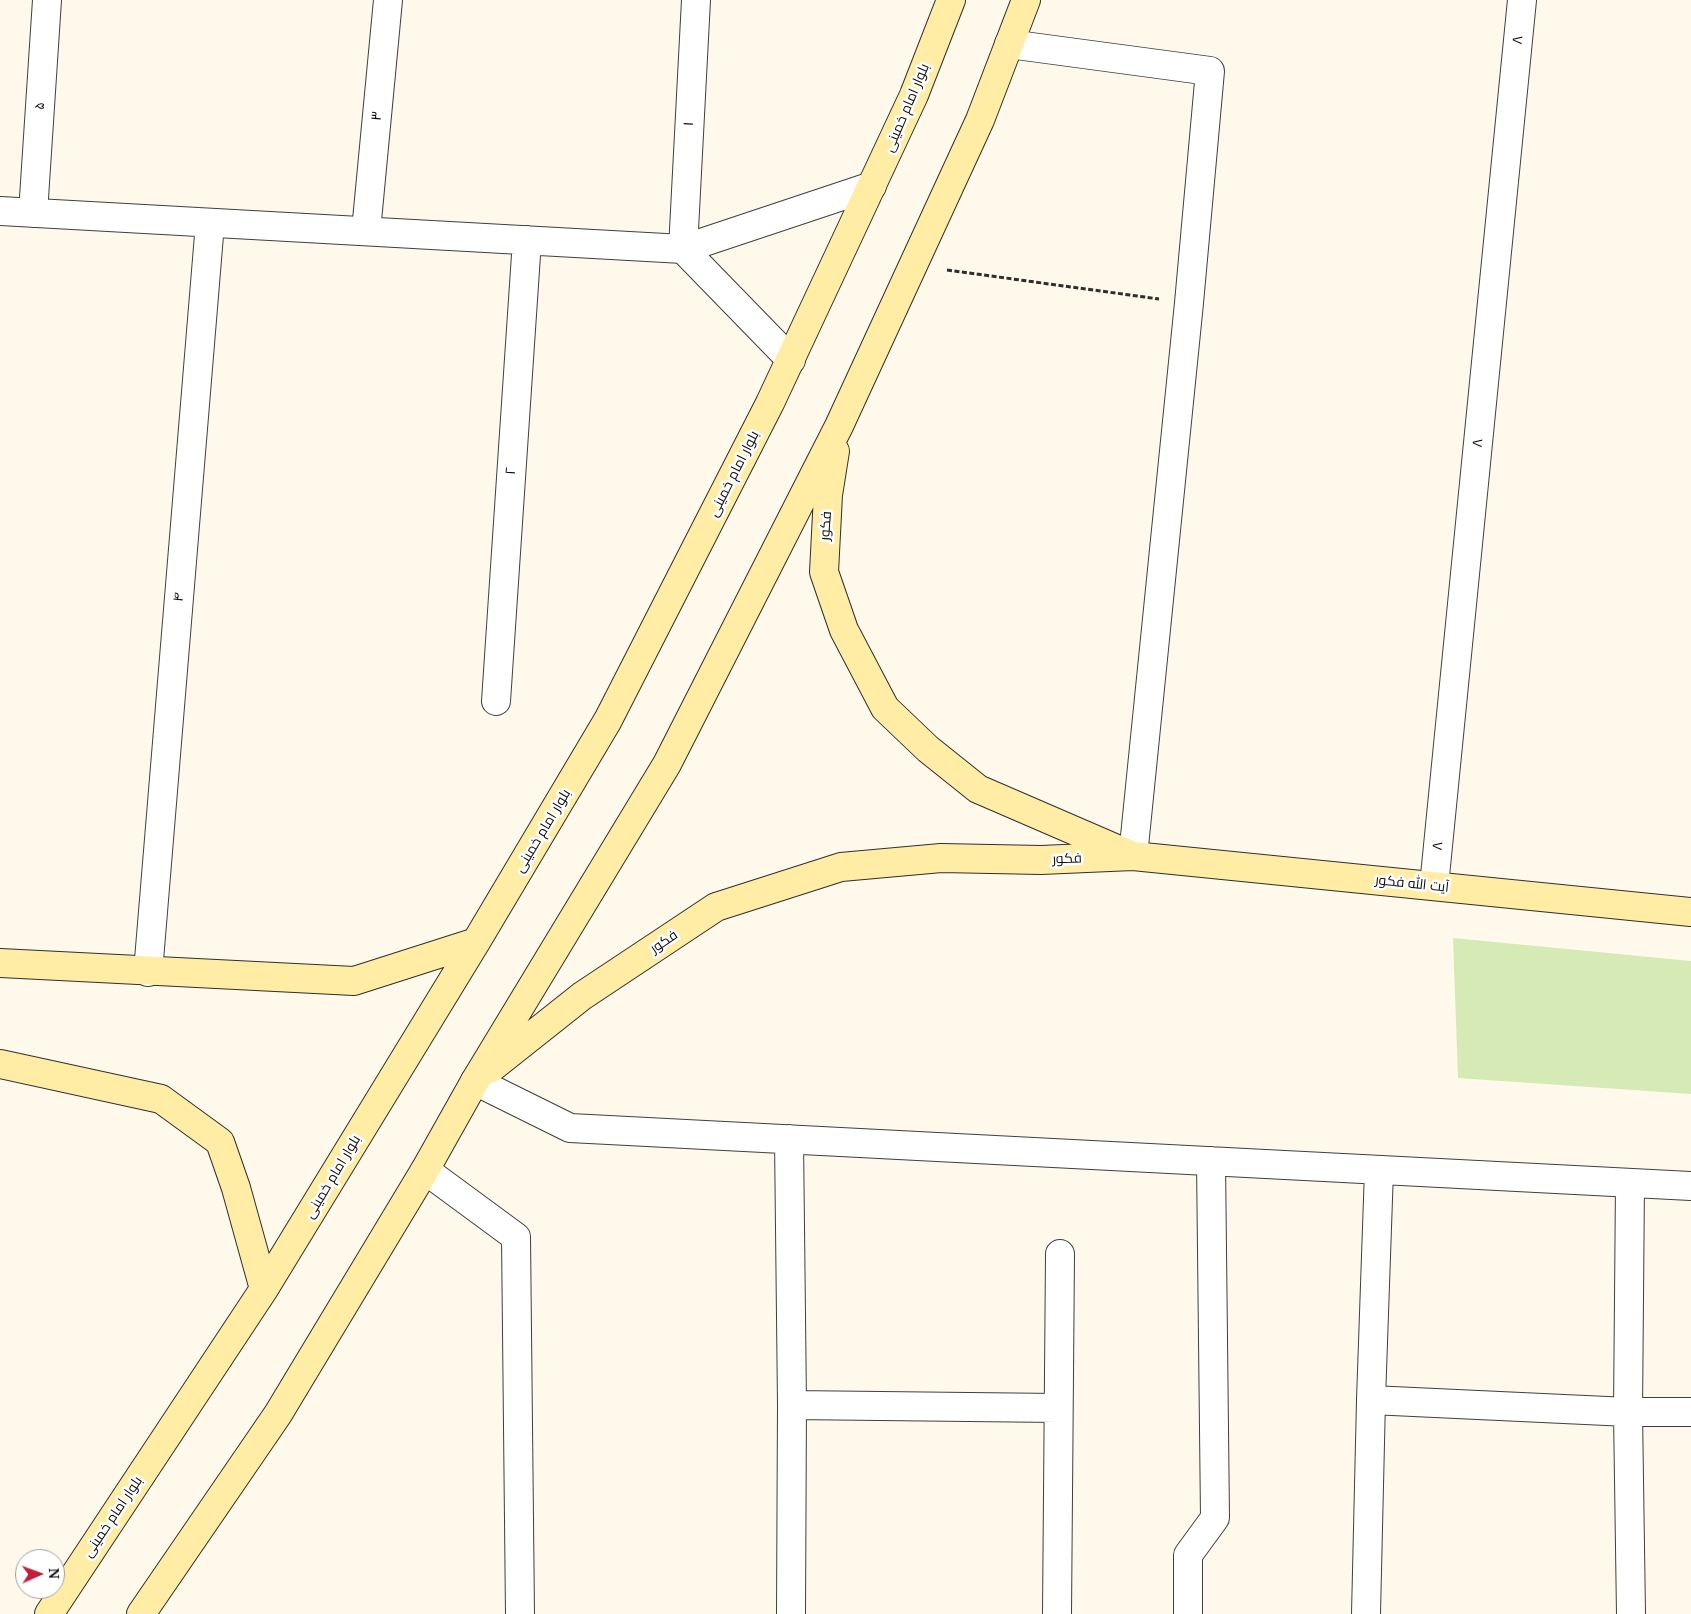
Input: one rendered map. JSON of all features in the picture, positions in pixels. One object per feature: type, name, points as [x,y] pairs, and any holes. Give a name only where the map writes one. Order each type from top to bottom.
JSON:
[{"type":"main road","name":"بلوار امام خمینی","points":[[48,1614],[264,1289],[476,942],[608,720],[791,360],[914,95],[951,0]]},
{"type":"main road","points":[[140,1614],[278,1414],[425,1170],[475,1080],[667,764],[839,426],[980,120],[1026,0]]},
{"type":"main road","name":"فکور","points":[[839,426],[828,495],[824,572],[844,630],[885,708],[928,750],[978,789],[1133,856]]},
{"type":"main road","name":"آیت الله فکور","points":[[1133,856],[1691,912]]},
{"type":"main road","name":"فکور","points":[[475,1080],[582,996],[716,907],[841,867],[941,858],[1041,860],[1133,856]]},
{"type":"main road","points":[[0,963],[148,972],[354,980],[476,942]]},
{"type":"main road","points":[[0,1064],[161,1099],[220,1142],[236,1188],[264,1289]]},
{"type":"street","name":"۵","points":[[33,213],[47,0]]},
{"type":"street","name":"۳","points":[[366,231],[388,0]]},
{"type":"street","name":"۱","points":[[683,249],[696,0]]},
{"type":"street","name":"۸","points":[[1434,886],[1522,0]]},
{"type":"street","points":[[1009,44],[1210,71],[1189,303],[1133,856]]},
{"type":"street","points":[[0,211],[683,249],[872,186]]},
{"type":"street","name":"۴","points":[[148,972],[210,223]]},
{"type":"street","name":"۲","points":[[496,701],[527,240]]},
{"type":"street","points":[[683,249],[791,360]]},
{"type":"street","points":[[475,1080],[570,1128],[1691,1186]]},
{"type":"street","points":[[789,1139],[792,1405],[791,1614]]},
{"type":"street","points":[[1188,1614],[1188,1554],[1215,1518],[1211,1161]]},
{"type":"street","points":[[425,1170],[516,1237],[520,1614]]},
{"type":"street","points":[[1366,1614],[1379,1170]]},
{"type":"street","points":[[1630,1183],[1628,1412],[1631,1614]]},
{"type":"street","points":[[1057,1614],[1060,1254]]},
{"type":"street","points":[[1371,1400],[1628,1412],[1691,1412]]},
{"type":"street","points":[[792,1405],[1058,1408]]},
{"type":"path","points":[[913,265],[1189,303]]},
{"type":"green space","points":[[1453,938],[1691,961],[1691,1094],[1458,1078]]}]
